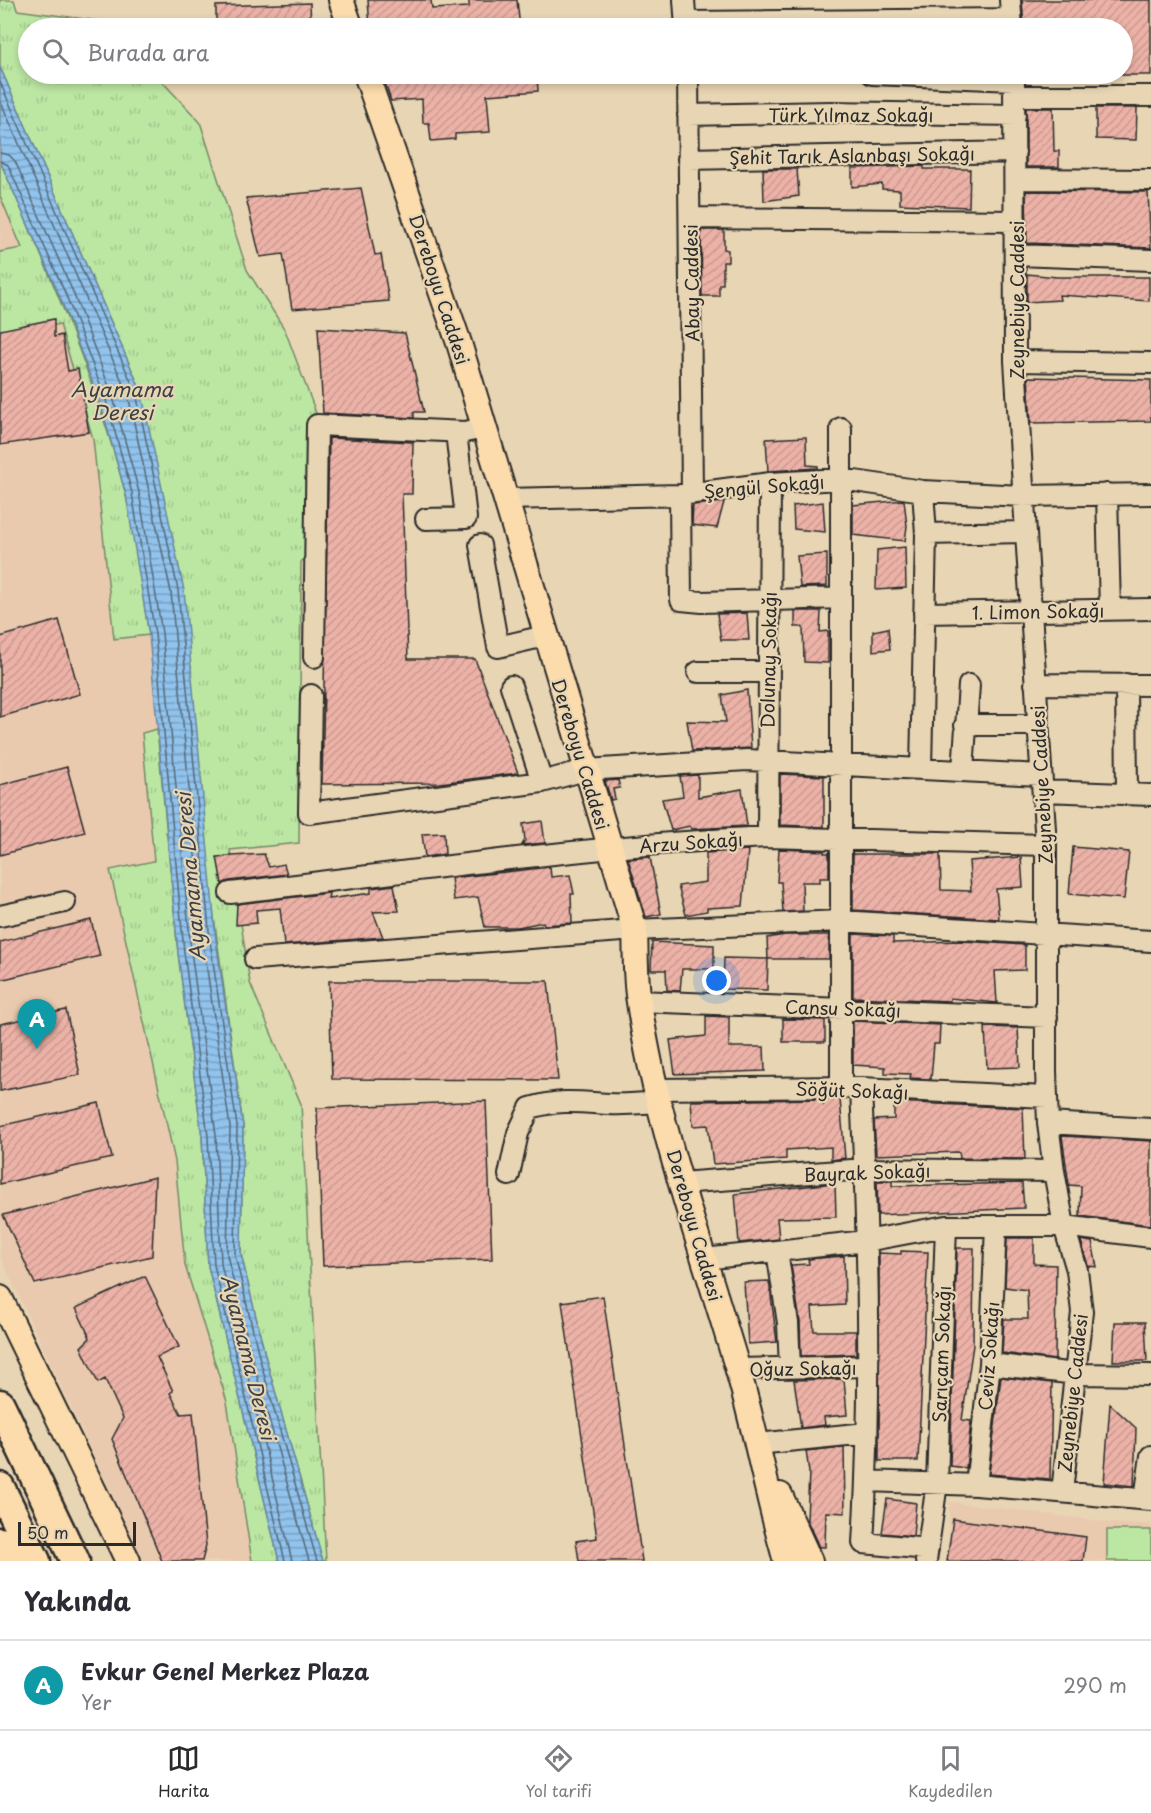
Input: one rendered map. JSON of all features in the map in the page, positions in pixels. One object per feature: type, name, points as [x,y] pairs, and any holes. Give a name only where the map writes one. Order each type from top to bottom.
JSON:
[{"type":"highway","points":[[0,1404],[75,1561]]},
{"type":"highway","points":[[0,1487],[36,1561]]},
{"type":"highway","points":[[0,1542],[9,1561]]},
{"type":"main road","points":[[341,0],[347,18]]},
{"type":"main road","name":"Dereboyu Caddesi","points":[[369,84],[459,343],[585,770],[635,930],[638,1001],[659,1095],[680,1183],[738,1369],[756,1444]]},
{"type":"main road","points":[[0,1298],[128,1561]]},
{"type":"main road","points":[[756,1444],[786,1561]]},
{"type":"main road","points":[[756,1444],[810,1561]]},
{"type":"street","points":[[684,0],[685,18]]},
{"type":"street","points":[[939,18],[1011,16]]},
{"type":"street","name":"Abay Caddesi","points":[[688,84],[691,218],[686,494],[681,600],[769,600]]},
{"type":"street","points":[[956,84],[1014,91],[1151,96]]},
{"type":"street","name":"Türk Yılmaz Sokağı","points":[[688,116],[830,112],[1014,91]]},
{"type":"street","name":"Zeynebiye Caddesi","points":[[1014,91],[1015,361],[1046,844],[1048,1123],[1054,1171],[1064,1226],[1077,1270],[1082,1312],[1062,1492]]},
{"type":"street","name":"Şehit Tarık Aslanbaşı Sokağı","points":[[688,159],[1015,152]]},
{"type":"street","points":[[1015,179],[1151,180]]},
{"type":"street","points":[[691,218],[1016,221]]},
{"type":"street","points":[[1016,255],[1151,260]]},
{"type":"street","points":[[1015,361],[1151,363]]},
{"type":"street","points":[[314,657],[317,425],[456,432],[484,428]]},
{"type":"street","points":[[841,428],[839,765],[841,1087]]},
{"type":"street","points":[[426,519],[466,518],[456,432]]},
{"type":"street","name":"Şengül Sokağı","points":[[505,499],[686,494],[770,483],[841,479],[923,491],[1023,496],[1151,494]]},
{"type":"street","name":"Dolunay Sokağı","points":[[768,837],[770,483]]},
{"type":"street","points":[[921,768],[926,534],[923,491]]},
{"type":"street","points":[[1107,494],[1110,609]]},
{"type":"street","points":[[926,534],[1025,532]]},
{"type":"street","points":[[480,545],[498,647],[545,636]]},
{"type":"street","points":[[769,600],[841,598]]},
{"type":"street","name":"1. Limon Sokağı","points":[[924,612],[1151,609]]},
{"type":"street","points":[[698,672],[769,672]]},
{"type":"street","points":[[1035,684],[1151,685]]},
{"type":"street","points":[[1126,684],[1127,794]]},
{"type":"street","points":[[963,770],[969,685]]},
{"type":"street","points":[[511,686],[542,782]]},
{"type":"street","points":[[311,695],[309,813],[542,782],[585,770],[767,759],[839,765],[963,770],[1042,783],[1151,795]]},
{"type":"street","points":[[965,725],[1038,724]]},
{"type":"street","name":"Arzu Sokağı","points":[[230,893],[609,848],[768,837],[1046,844]]},
{"type":"street","points":[[0,916],[65,902]]},
{"type":"street","points":[[255,959],[635,930],[841,921],[1151,941]]},
{"type":"street","name":"Cansu Sokağı","points":[[638,1001],[1047,1017]]},
{"type":"street","name":"Söğüt Sokağı","points":[[509,1175],[518,1133],[530,1108],[563,1101],[609,1104],[659,1095],[841,1087],[1047,1097]]},
{"type":"street","points":[[861,1089],[865,1169],[867,1366],[867,1481],[863,1542],[927,1555]]},
{"type":"street","points":[[1048,1123],[1151,1129]]},
{"type":"street","name":"Bayrak Sokağı","points":[[680,1183],[865,1169],[1054,1171]]},
{"type":"street","points":[[704,1259],[866,1241],[946,1226],[1064,1226],[1151,1237]]},
{"type":"street","name":"Sarıçam Sokağı","points":[[927,1555],[937,1483],[946,1226]]},
{"type":"street","name":"Ceviz Sokağı","points":[[976,1485],[990,1364],[996,1226]]},
{"type":"street","points":[[777,1251],[788,1323],[790,1368]]},
{"type":"street","points":[[990,1364],[1076,1374],[1151,1375]]},
{"type":"street","name":"Oğuz Sokağı","points":[[738,1369],[867,1366]]},
{"type":"street","points":[[756,1444],[867,1433]]},
{"type":"street","points":[[867,1481],[976,1485],[1148,1499],[1151,1456]]},
{"type":"shaded area","points":[[0,196],[22,248],[0,252]]},
{"type":"shaded area","points":[[60,323],[93,439],[115,639],[149,635],[157,729],[142,734],[154,861],[111,870],[175,1161],[185,1265],[227,1402],[252,1561],[143,1561],[0,1256],[0,336]]},
{"type":"shaded area","points":[[949,1502],[1123,1524],[1151,1524],[1151,1561],[949,1561]]},
{"type":"green space","points":[[0,0],[14,0],[17,10],[77,18],[18,18],[18,84],[164,84],[200,122],[247,270],[285,330],[316,413],[306,555],[301,562],[299,843],[230,850],[250,983],[301,1104],[326,1561],[323,1561],[266,1359],[241,1254],[243,1126],[141,391],[0,67]]},
{"type":"green space","points":[[0,161],[36,242],[100,407],[133,527],[149,635],[114,639],[93,439],[60,324],[0,336],[0,252],[22,248],[0,196]]},
{"type":"green space","points":[[157,729],[178,953],[202,1136],[208,1266],[279,1561],[252,1561],[227,1402],[185,1265],[175,1161],[110,870],[154,861],[142,733]]},
{"type":"green space","points":[[1107,1530],[1151,1530],[1151,1561],[1107,1561]]},
{"type":"water","name":"Ayamama Deresi","points":[[0,67],[141,391],[184,590],[216,940],[243,1126],[241,1254],[266,1359],[323,1561],[279,1561],[208,1266],[202,1136],[178,953],[149,635],[126,495],[100,402],[60,297],[0,161]]},
{"type":"building","points":[[368,0],[431,0],[432,9],[469,7],[469,0],[517,0],[519,18],[369,18]]},
{"type":"building","points":[[1022,0],[1151,0],[1151,75],[1133,75],[1133,18],[1023,18]]},
{"type":"building","points":[[310,3],[311,18],[216,18],[216,6]]},
{"type":"building","points":[[385,84],[538,84],[538,91],[487,95],[490,132],[455,134],[455,139],[431,141],[429,123],[423,123],[422,99],[391,101]]},
{"type":"building","points":[[1026,108],[1053,108],[1054,151],[1059,151],[1059,167],[1026,167]]},
{"type":"building","points":[[1096,108],[1137,108],[1136,140],[1096,139]]},
{"type":"building","points":[[924,166],[924,169],[970,169],[969,207],[900,204],[900,190],[882,189],[882,184],[852,187],[852,168]]},
{"type":"building","points":[[763,169],[797,169],[799,196],[764,201]]},
{"type":"building","points":[[361,188],[375,255],[381,254],[389,301],[292,309],[283,254],[260,257],[246,198]]},
{"type":"building","points":[[1026,191],[1148,192],[1151,248],[1027,243]]},
{"type":"building","points":[[701,230],[724,230],[724,249],[728,250],[728,262],[723,262],[723,284],[719,284],[719,296],[702,296]]},
{"type":"building","points":[[1027,274],[1057,277],[1149,277],[1149,301],[1059,295],[1060,300],[1027,302]]},
{"type":"building","points":[[54,319],[54,337],[62,335],[68,371],[78,369],[89,432],[0,445],[0,330]]},
{"type":"building","points":[[318,328],[405,333],[424,412],[414,412],[414,418],[323,413]]},
{"type":"building","points":[[1028,377],[1151,380],[1151,421],[1031,423]]},
{"type":"building","points":[[806,437],[807,465],[818,466],[818,468],[768,471],[766,439]]},
{"type":"building","points":[[329,438],[413,442],[412,494],[402,494],[408,659],[475,659],[518,773],[440,783],[322,784]]},
{"type":"building","points":[[904,500],[907,526],[905,541],[853,535],[853,505]]},
{"type":"building","points":[[724,502],[717,528],[692,525],[693,505]]},
{"type":"building","points":[[823,502],[825,532],[794,529],[793,506]]},
{"type":"building","points":[[905,547],[906,588],[876,590],[877,550]]},
{"type":"building","points":[[827,554],[827,586],[800,587],[797,556]]},
{"type":"building","points":[[795,611],[821,611],[820,632],[828,631],[828,663],[804,662],[803,627],[795,627]]},
{"type":"building","points":[[747,613],[749,640],[721,640],[717,614]]},
{"type":"building","points":[[59,620],[80,694],[0,717],[0,637]]},
{"type":"building","points":[[888,628],[890,649],[873,651],[873,631]]},
{"type":"building","points":[[747,690],[751,748],[692,751],[687,721],[726,722],[722,695]]},
{"type":"building","points":[[67,767],[85,832],[0,855],[0,785]]},
{"type":"building","points":[[780,774],[824,776],[824,827],[780,825]]},
{"type":"building","points":[[698,775],[698,797],[742,789],[747,826],[691,829],[690,826],[671,830],[662,799],[683,796],[680,776]]},
{"type":"building","points":[[618,780],[620,788],[613,789],[615,799],[611,800],[605,781]]},
{"type":"building","points":[[542,821],[545,843],[522,845],[525,840],[523,824]]},
{"type":"building","points":[[444,833],[445,854],[425,857],[422,834]]},
{"type":"building","points":[[1073,847],[1129,852],[1124,899],[1069,894]]},
{"type":"building","points":[[779,849],[829,853],[829,878],[820,878],[820,882],[802,882],[803,911],[783,912],[781,882],[777,882]]},
{"type":"building","points":[[748,850],[743,906],[707,908],[707,911],[686,915],[678,886],[706,882],[706,853]]},
{"type":"building","points":[[264,854],[269,867],[284,864],[287,874],[229,881],[222,884],[217,857]]},
{"type":"building","points":[[853,854],[940,854],[941,890],[971,891],[969,861],[1021,857],[1023,887],[996,889],[999,919],[853,910]]},
{"type":"building","points":[[650,857],[661,914],[646,917],[628,859]]},
{"type":"building","points":[[550,867],[551,877],[570,875],[574,894],[571,894],[572,923],[544,925],[543,922],[518,927],[485,927],[478,897],[454,900],[451,878]]},
{"type":"building","points":[[394,885],[399,911],[373,912],[383,937],[284,945],[280,908],[256,910],[257,923],[236,925],[237,904],[329,893],[328,899],[371,893],[371,888]]},
{"type":"building","points":[[91,920],[100,956],[0,980],[0,942]]},
{"type":"building","points":[[853,934],[893,936],[893,943],[962,941],[1025,945],[1025,970],[995,971],[997,1003],[950,998],[950,1001],[853,997]]},
{"type":"building","points":[[785,935],[829,935],[829,959],[768,959],[767,938]]},
{"type":"building","points":[[652,942],[714,945],[714,969],[682,969],[680,991],[667,990],[666,970],[651,970]]},
{"type":"building","points":[[724,958],[768,959],[767,990],[723,989]]},
{"type":"building","points":[[329,981],[548,981],[558,1080],[332,1079]]},
{"type":"building","points":[[66,1010],[80,1075],[0,1091],[0,1024]]},
{"type":"building","points":[[706,1016],[729,1017],[729,1047],[764,1047],[765,1071],[675,1074],[670,1040],[706,1036]]},
{"type":"building","points":[[783,1019],[825,1020],[825,1042],[783,1042]]},
{"type":"building","points":[[853,1021],[940,1025],[939,1044],[934,1044],[931,1079],[910,1078],[911,1074],[885,1073],[885,1067],[853,1065]]},
{"type":"building","points":[[985,1027],[1018,1028],[1020,1067],[987,1068]]},
{"type":"building","points":[[824,1099],[823,1106],[826,1099],[840,1099],[845,1158],[831,1160],[831,1147],[786,1150],[786,1159],[713,1164],[708,1125],[693,1126],[691,1101]]},
{"type":"building","points":[[486,1101],[492,1259],[323,1266],[317,1108]]},
{"type":"building","points":[[894,1102],[1023,1108],[1025,1159],[960,1158],[959,1152],[876,1155],[874,1120],[894,1119]]},
{"type":"building","points":[[99,1103],[112,1158],[0,1184],[0,1126]]},
{"type":"building","points":[[1062,1136],[1151,1141],[1151,1225],[1080,1216],[1081,1186],[1069,1185]]},
{"type":"building","points":[[155,1177],[152,1256],[35,1284],[3,1215]]},
{"type":"building","points":[[877,1181],[892,1181],[892,1186],[1022,1183],[1024,1208],[878,1215]]},
{"type":"building","points":[[835,1183],[836,1217],[777,1218],[779,1239],[739,1243],[735,1194]]},
{"type":"building","points":[[1007,1238],[1034,1238],[1034,1264],[1056,1265],[1055,1360],[1002,1353],[1004,1319],[1028,1319],[1027,1290],[1005,1287]]},
{"type":"building","points":[[1081,1240],[1092,1242],[1097,1267],[1088,1266]]},
{"type":"building","points":[[957,1248],[974,1248],[973,1345],[962,1420],[971,1421],[966,1468],[950,1466]]},
{"type":"building","points":[[901,1251],[928,1252],[918,1461],[879,1461],[879,1253],[901,1254]]},
{"type":"building","points":[[844,1256],[845,1305],[812,1307],[814,1331],[856,1331],[856,1354],[801,1356],[800,1321],[791,1265],[809,1264],[808,1259]]},
{"type":"building","points":[[145,1276],[179,1347],[157,1357],[173,1391],[170,1393],[181,1414],[193,1413],[206,1545],[202,1561],[162,1561],[112,1439],[123,1418],[105,1379],[98,1383],[81,1347],[90,1338],[76,1308]]},
{"type":"building","points":[[769,1281],[777,1342],[748,1344],[744,1282]]},
{"type":"building","points":[[603,1296],[642,1561],[579,1561],[576,1541],[597,1538],[562,1302]]},
{"type":"building","points":[[1115,1322],[1145,1322],[1147,1361],[1113,1361]]},
{"type":"building","points":[[1001,1377],[1052,1383],[1050,1479],[989,1474]]},
{"type":"building","points":[[844,1379],[847,1415],[824,1417],[825,1425],[801,1428],[794,1380]]},
{"type":"building","points":[[1110,1404],[1136,1428],[1134,1486],[1104,1483]]},
{"type":"building","points":[[844,1447],[845,1513],[826,1512],[825,1547],[819,1547],[807,1520],[809,1472],[806,1451]]},
{"type":"building","points":[[887,1499],[916,1503],[913,1536],[882,1533]]},
{"type":"building","points":[[953,1519],[1086,1537],[1083,1561],[947,1561]]},
{"type":"place","name":"Evkur Genel Merkez Plaza","points":[[37,1049]]}]
